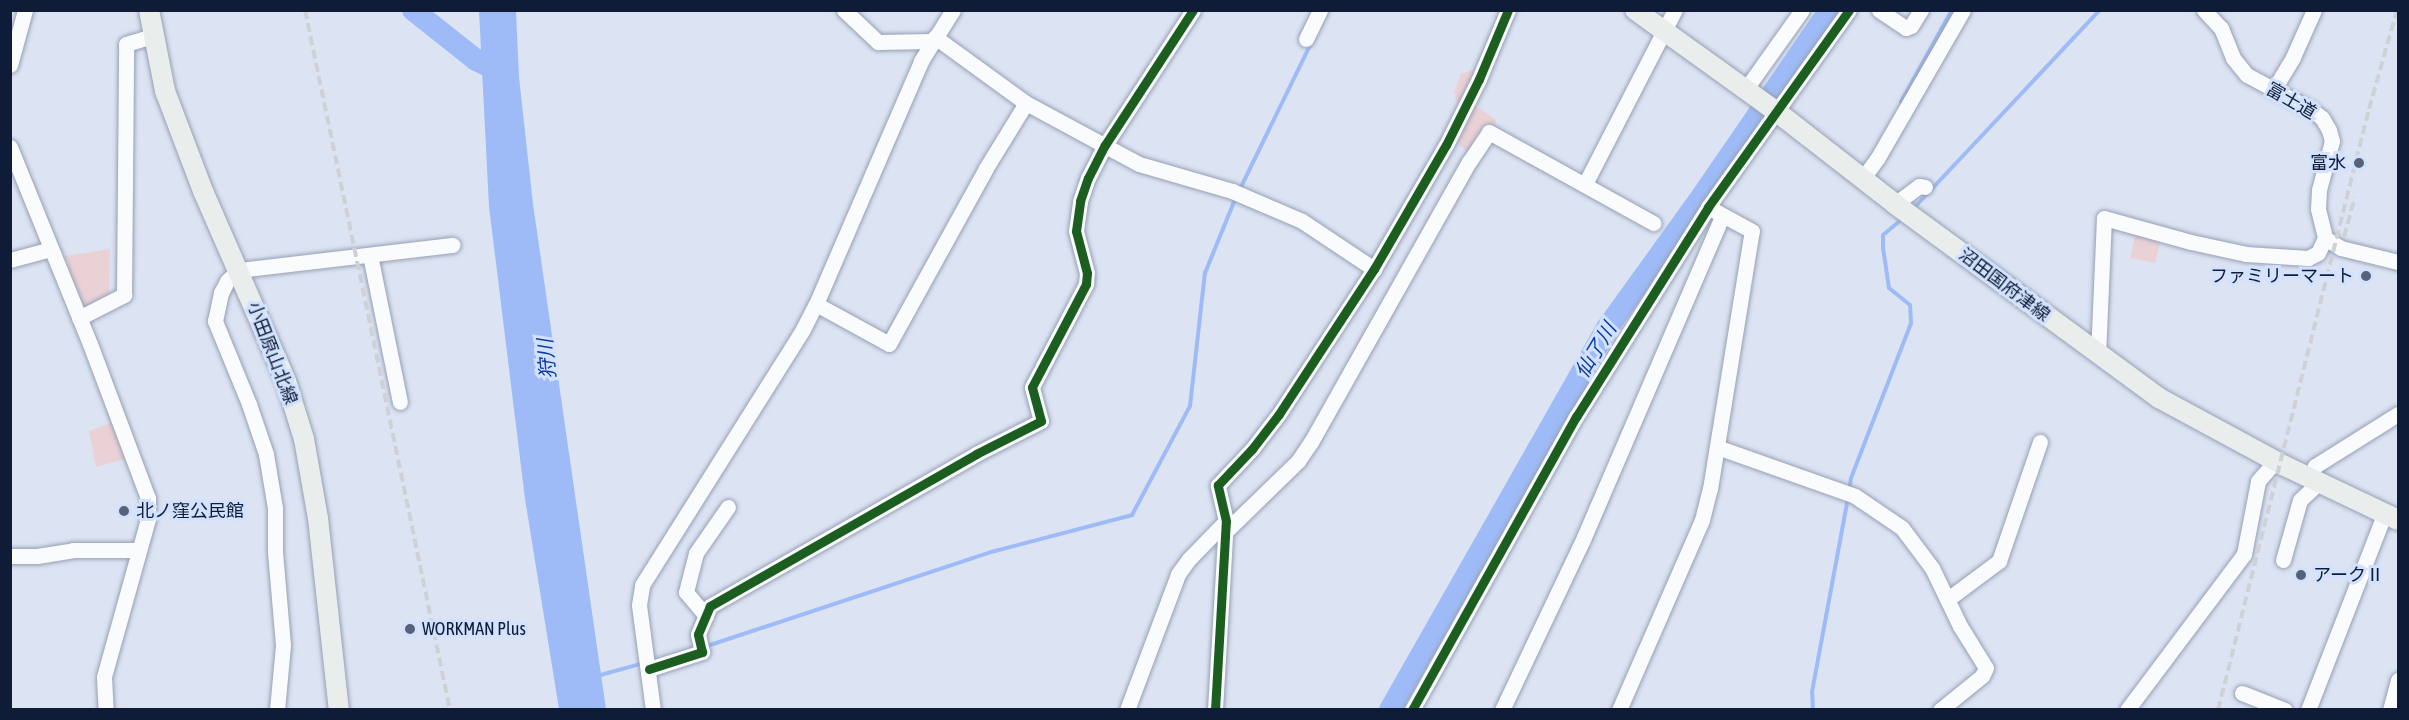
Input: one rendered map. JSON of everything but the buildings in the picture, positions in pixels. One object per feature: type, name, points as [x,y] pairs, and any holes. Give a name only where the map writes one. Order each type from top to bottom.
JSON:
[{"type":"main road","name":"小田原山北線","points":[[149,10],[165,92],[203,191],[286,381],[304,439],[318,518],[339,710]]},
{"type":"main road","name":"沼田国府津線","points":[[1635,10],[1777,112],[1903,210],[2159,398],[2314,480],[2392,517]]},
{"type":"street","points":[[10,65],[25,10]]},
{"type":"street","points":[[844,10],[878,42],[934,39],[1026,103],[1105,145],[1153,170],[1232,190],[1302,220],[1374,269]]},
{"type":"street","points":[[653,710],[639,605],[642,585],[778,371],[816,304],[921,61],[953,10]]},
{"type":"street","points":[[1306,39],[1320,10]]},
{"type":"street","points":[[1215,710],[1226,527],[1218,484],[1252,449],[1279,414],[1374,269],[1446,145],[1479,78],[1508,10]]},
{"type":"street","points":[[1585,184],[1675,10]]},
{"type":"street","points":[[1748,92],[1802,10]]},
{"type":"street","points":[[1412,710],[1576,417],[1708,207],[1849,10]]},
{"type":"street","points":[[1879,10],[1906,28],[1911,26],[1921,10]]},
{"type":"street","points":[[1863,178],[1877,159],[1963,10]]},
{"type":"street","name":"富士道","points":[[2204,10],[2221,28],[2239,67],[2247,75],[2312,110],[2322,117],[2329,130],[2332,141],[2319,190],[2318,208],[2325,238]]},
{"type":"street","points":[[2274,89],[2293,57],[2314,10]]},
{"type":"street","points":[[649,669],[702,652],[698,634],[710,606],[958,464],[1041,421],[1032,387],[1086,284],[1087,273],[1076,231],[1080,201],[1088,178],[1105,145],[1188,12]]},
{"type":"street","points":[[79,318],[124,295],[126,44],[153,36]]},
{"type":"street","points":[[816,304],[889,344],[986,168],[1026,103]]},
{"type":"street","points":[[1127,710],[1178,574],[1189,559],[1298,461],[1311,442],[1468,162],[1489,132],[1653,223]]},
{"type":"street","points":[[1446,145],[1468,162]]},
{"type":"street","points":[[10,147],[148,498],[148,519],[104,677],[106,710]]},
{"type":"street","points":[[1903,210],[1919,186],[1925,187]]},
{"type":"street","points":[[1619,710],[1702,520],[1717,447],[1752,231],[1708,207]]},
{"type":"street","points":[[1502,710],[1584,537],[1722,216]]},
{"type":"street","points":[[2098,355],[2104,218],[2191,242],[2246,254],[2308,258],[2318,253],[2325,238],[2340,248],[2398,262]]},
{"type":"street","points":[[277,710],[283,645],[274,551],[275,508],[266,454],[249,404],[215,321],[221,293],[227,282],[239,270],[453,245]]},
{"type":"street","points":[[10,260],[51,249]]},
{"type":"street","points":[[370,255],[400,402]]},
{"type":"street","points":[[2283,560],[2301,500],[2314,480],[2314,466],[2398,414]]},
{"type":"street","points":[[1948,600],[1999,561],[2040,442]]},
{"type":"street","points":[[1717,447],[1855,496],[1902,528],[1932,568],[1960,626],[1986,668],[1982,676],[1940,710]]},
{"type":"street","points":[[2127,710],[2244,554],[2258,481],[2276,460]]},
{"type":"street","points":[[706,616],[686,592],[696,553],[728,507]]},
{"type":"street","points":[[2308,710],[2392,517]]},
{"type":"street","points":[[10,555],[37,556],[73,550],[138,550]]},
{"type":"street","points":[[2390,710],[2398,680]]},
{"type":"street","points":[[2242,693],[2285,710]]},
{"type":"shaded area","points":[[1475,69],[1458,105],[1454,92],[1461,74]]},
{"type":"shaded area","points":[[1475,105],[1496,120],[1493,128],[1483,125],[1467,152],[1458,143]]},
{"type":"shaded area","points":[[2135,235],[2160,243],[2155,263],[2130,258]]},
{"type":"shaded area","points":[[110,249],[109,294],[83,307],[65,256]]},
{"type":"shaded area","points":[[112,422],[125,459],[96,467],[89,431]]},
{"type":"water","name":"狩川","points":[[479,11],[516,11],[519,77],[533,204],[606,709],[559,709],[525,499],[489,207]]},
{"type":"waterway","points":[[413,10],[476,60],[504,73]]},
{"type":"waterway","name":"仙了川","points":[[1390,710],[1607,328],[1698,202],[1830,10]]},
{"type":"waterway","points":[[1901,102],[1952,10]]},
{"type":"waterway","points":[[1913,209],[2100,10]]},
{"type":"waterway","points":[[1239,191],[1312,41]]},
{"type":"waterway","points":[[704,647],[995,551],[1132,515],[1190,406],[1205,273],[1236,197]]},
{"type":"waterway","points":[[1849,491],[1851,478],[1911,323],[1910,305],[1889,288],[1883,248],[1883,235],[1903,218]]},
{"type":"waterway","points":[[1813,710],[1812,692],[1848,498]]},
{"type":"waterway","points":[[597,676],[644,663]]},
{"type":"railway","points":[[305,10],[450,710]]},
{"type":"railway","points":[[2218,710],[2369,109],[2397,10]]},
{"type":"railway","points":[[2344,237],[2355,197]]},
{"type":"cycle path","points":[[649,669],[702,652],[698,634],[710,606],[976,454],[1041,421],[1032,387],[1086,284],[1087,273],[1076,231],[1080,201],[1088,178],[1105,145],[1193,10]]},
{"type":"cycle path","points":[[1215,710],[1226,521],[1218,485],[1252,449],[1279,414],[1374,269],[1446,145],[1479,79],[1508,10]]},
{"type":"cycle path","points":[[1412,710],[1576,417],[1708,207],[1849,10]]},
{"type":"place","name":"富水","points":[[2359,163]]},
{"type":"place","name":"ファミリーマート","points":[[2366,276]]},
{"type":"place","name":"北ノ窪公民館","points":[[124,511]]},
{"type":"place","name":"アークⅡ","points":[[2301,575]]},
{"type":"place","name":"WORKMAN Plus","points":[[410,629]]}]
